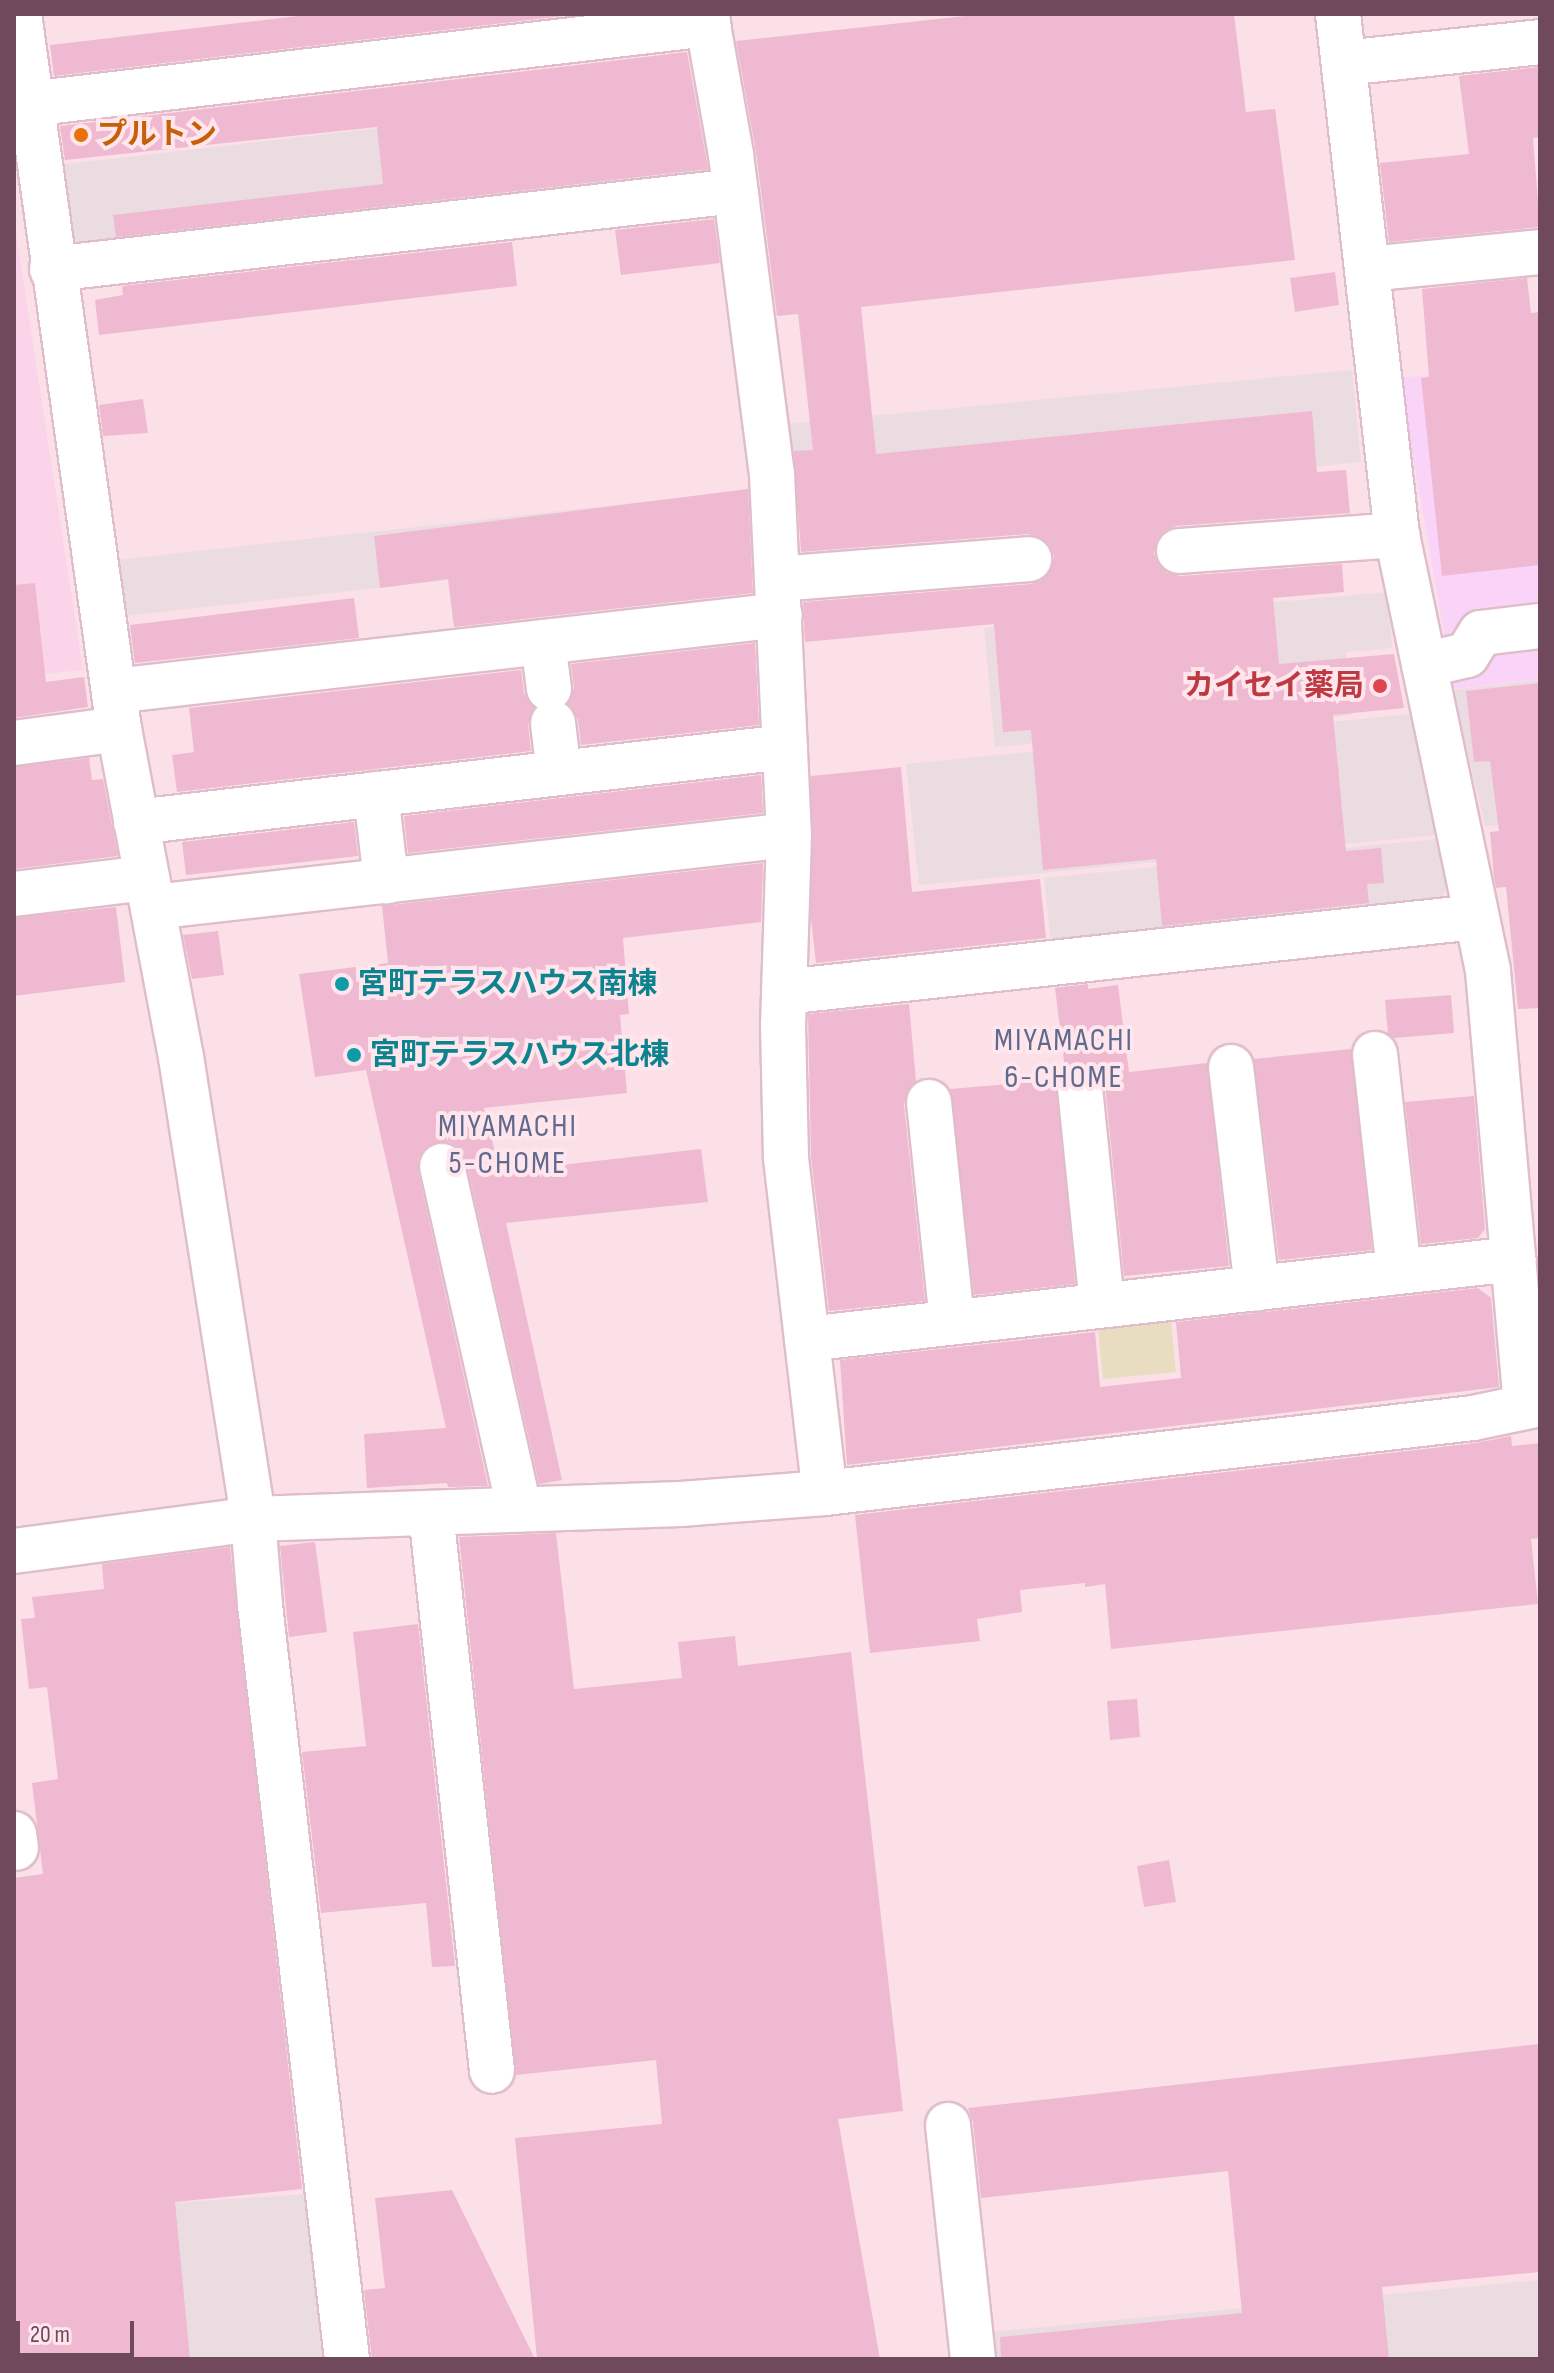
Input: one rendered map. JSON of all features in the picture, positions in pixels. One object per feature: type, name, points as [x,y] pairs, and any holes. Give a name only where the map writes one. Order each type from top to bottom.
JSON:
[{"type":"street","points":[[14,1551],[253,1519],[681,1504],[825,1493],[1457,1420],[1533,1405],[1513,1259],[1488,971],[1397,535],[1338,14]]},
{"type":"street","points":[[29,104],[707,19],[736,191],[772,475],[789,835],[784,992],[786,1158],[825,1493]]},
{"type":"street","points":[[17,20],[116,710],[181,1057],[253,1519],[260,1605],[347,2359]]},
{"type":"street","points":[[1344,63],[1540,42]]},
{"type":"street","points":[[52,269],[736,191]]},
{"type":"street","points":[[1368,269],[1540,252]]},
{"type":"street","points":[[1179,551],[1397,535]]},
{"type":"street","points":[[14,743],[116,710],[543,642],[778,597],[1029,559]]},
{"type":"street","points":[[1424,665],[1467,655],[1481,633],[1540,626]]},
{"type":"street","points":[[543,642],[559,773]]},
{"type":"street","points":[[136,822],[785,747]]},
{"type":"street","points":[[376,794],[386,881]]},
{"type":"street","points":[[14,894],[150,893],[386,881],[789,835]]},
{"type":"street","points":[[784,992],[1476,917]]},
{"type":"street","points":[[1375,1054],[1399,1271]]},
{"type":"street","points":[[1231,1067],[1257,1288]]},
{"type":"street","points":[[1080,1088],[1102,1305]]},
{"type":"street","points":[[929,1102],[952,1322]]},
{"type":"street","points":[[442,1166],[519,1509]]},
{"type":"street","points":[[807,1339],[1513,1259]]},
{"type":"street","points":[[431,1513],[492,2071]]},
{"type":"street","points":[[948,2125],[973,2359]]},
{"type":"shaded area","points":[[709,90],[719,181],[59,257],[49,166]]},
{"type":"shaded area","points":[[14,219],[83,670],[14,677]]},
{"type":"shaded area","points":[[1540,364],[1540,679],[1454,689],[1399,378]]},
{"type":"shaded area","points":[[1352,370],[1361,462],[786,518],[776,425]]},
{"type":"shaded area","points":[[751,490],[757,546],[115,617],[109,561]]},
{"type":"shaded area","points":[[1388,592],[1392,648],[1346,652],[1352,715],[995,747],[984,628]]},
{"type":"shaded area","points":[[1540,680],[1540,821],[1485,826],[1453,690]]},
{"type":"shaded area","points":[[1410,714],[1436,835],[919,885],[906,764]]},
{"type":"shaded area","points":[[1437,839],[1447,887],[1438,903],[1051,943],[1044,878]]},
{"type":"shaded area","points":[[1171,1321],[1176,1372],[1103,1379],[1098,1328]]},
{"type":"shaded area","points":[[309,2194],[326,2359],[14,2359],[169,2203]]},
{"type":"shaded area","points":[[1540,2280],[1540,2359],[992,2359],[990,2332]]},
{"type":"building","points":[[315,14],[579,14],[54,76],[50,45]]},
{"type":"building","points":[[983,14],[1234,14],[1246,112],[1275,109],[1295,260],[861,307],[876,454],[1312,411],[1317,472],[1346,470],[1350,513],[1176,526],[1164,531],[1157,539],[1154,554],[1159,566],[1167,573],[1181,576],[1342,564],[1344,592],[1273,598],[1279,664],[1394,654],[1404,708],[1333,715],[1346,851],[1381,848],[1384,883],[1367,884],[1369,903],[1162,926],[1156,859],[1043,870],[1031,730],[1003,732],[994,624],[805,642],[803,602],[1031,584],[1042,580],[1051,570],[1054,556],[1049,544],[1040,537],[1027,534],[801,552],[794,451],[813,450],[798,314],[777,316],[756,152],[736,41]]},
{"type":"building","points":[[687,52],[708,169],[116,237],[113,215],[383,184],[377,127],[65,160],[60,126]]},
{"type":"building","points":[[1540,67],[1540,137],[1533,138],[1540,227],[1389,242],[1380,163],[1469,154],[1459,76]]},
{"type":"building","points":[[714,219],[720,263],[621,275],[615,230]]},
{"type":"building","points":[[512,242],[517,286],[99,335],[95,300],[123,295],[122,286]]},
{"type":"building","points":[[1335,272],[1339,305],[1295,312],[1290,278]]},
{"type":"building","points":[[1527,278],[1531,313],[1540,312],[1540,565],[1442,576],[1421,378],[1429,377],[1422,289]]},
{"type":"building","points":[[143,399],[148,433],[103,436],[99,405]]},
{"type":"building","points":[[748,489],[753,593],[454,627],[448,579],[380,588],[374,536]]},
{"type":"building","points":[[35,583],[46,682],[84,677],[88,707],[14,718],[14,585]]},
{"type":"building","points":[[354,598],[359,638],[135,663],[130,625]]},
{"type":"building","points":[[755,643],[759,725],[581,745],[578,719],[568,704],[574,687],[571,664]]},
{"type":"building","points":[[521,670],[524,693],[534,708],[528,725],[531,751],[177,792],[172,755],[194,752],[189,708]]},
{"type":"building","points":[[1540,683],[1540,1008],[1518,1009],[1506,887],[1496,888],[1494,877],[1490,832],[1499,831],[1490,761],[1474,762],[1466,691]]},
{"type":"building","points":[[89,758],[92,780],[103,779],[118,856],[14,869],[14,767]]},
{"type":"building","points":[[901,767],[912,892],[1040,879],[1046,938],[816,963],[811,919],[811,776]]},
{"type":"building","points":[[761,775],[763,813],[408,853],[404,816]]},
{"type":"building","points":[[354,822],[358,856],[186,875],[182,842]]},
{"type":"building","points":[[763,863],[761,922],[623,938],[629,1014],[620,1015],[627,1093],[484,1108],[500,1172],[701,1149],[708,1202],[506,1223],[562,1480],[539,1484],[466,1161],[460,1149],[450,1142],[437,1142],[425,1148],[418,1159],[418,1171],[488,1486],[448,1487],[447,1483],[367,1488],[364,1434],[446,1428],[366,1070],[315,1077],[299,974],[388,963],[382,906]]},
{"type":"building","points":[[116,907],[125,982],[14,996],[14,918]]},
{"type":"building","points":[[218,931],[224,975],[192,979],[183,935]]},
{"type":"building","points":[[1088,984],[1088,989],[1118,985],[1129,1072],[1207,1063],[1229,1266],[1124,1276],[1105,1085],[1100,1073],[1090,1065],[1077,1063],[1065,1069],[1055,988]]},
{"type":"building","points":[[1451,995],[1454,1033],[1394,1038],[1388,1034],[1385,1000]]},
{"type":"building","points":[[909,1004],[916,1081],[907,1091],[904,1105],[925,1301],[829,1311],[811,1156],[808,1014]]},
{"type":"building","points":[[1351,1049],[1372,1250],[1279,1260],[1254,1059]]},
{"type":"building","points":[[1057,1080],[1075,1284],[974,1295],[950,1089]]},
{"type":"building","points":[[1474,1096],[1485,1229],[1478,1238],[1421,1244],[1405,1102]]},
{"type":"building","points":[[1478,1288],[1491,1298],[1499,1387],[847,1465],[840,1360],[1095,1332],[1100,1387],[1181,1378],[1176,1322]]},
{"type":"building","points":[[1511,1436],[1512,1446],[1540,1443],[1540,1538],[1531,1539],[1538,1604],[1111,1649],[1105,1584],[1085,1587],[1085,1583],[1020,1590],[1022,1612],[977,1619],[980,1641],[870,1653],[855,1515],[1476,1443]]},
{"type":"building","points":[[556,1533],[574,1689],[682,1678],[678,1642],[735,1636],[738,1666],[851,1652],[903,2111],[838,2119],[880,2359],[537,2359],[515,2138],[662,2124],[656,2060],[516,2075],[459,1537]]},
{"type":"building","points":[[315,1542],[327,1632],[289,1637],[280,1546]]},
{"type":"building","points":[[230,1547],[302,2189],[175,2202],[190,2359],[14,2359],[14,1878],[43,1874],[32,1783],[58,1779],[47,1687],[29,1689],[21,1619],[35,1618],[32,1597],[104,1589],[102,1564]]},
{"type":"building","points":[[418,1624],[455,1966],[432,1967],[426,1903],[321,1913],[302,1752],[366,1746],[353,1632]]},
{"type":"building","points":[[1137,1699],[1140,1737],[1110,1740],[1107,1701]]},
{"type":"building","points":[[1169,1860],[1176,1902],[1144,1907],[1137,1866]]},
{"type":"building","points":[[1540,2044],[1540,2272],[1382,2287],[1389,2359],[1001,2359],[1000,2337],[1242,2313],[1228,2171],[981,2198],[973,2122],[968,2108]]},
{"type":"building","points":[[452,2190],[535,2359],[372,2359],[364,2290],[385,2288],[375,2198]]},
{"type":"place","name":"プルトン","points":[[81,135]]},
{"type":"place","name":"カイセイ薬局","points":[[1380,686]]},
{"type":"place","name":"宮町テラスハウス南棟","points":[[342,984]]},
{"type":"place","name":"宮町テラスハウス北棟","points":[[354,1055]]},
{"type":"district","name":"MIYAMACHI 6-CHOME","points":[[1064,1060]]},
{"type":"district","name":"MIYAMACHI 5-CHOME","points":[[508,1146]]}]
